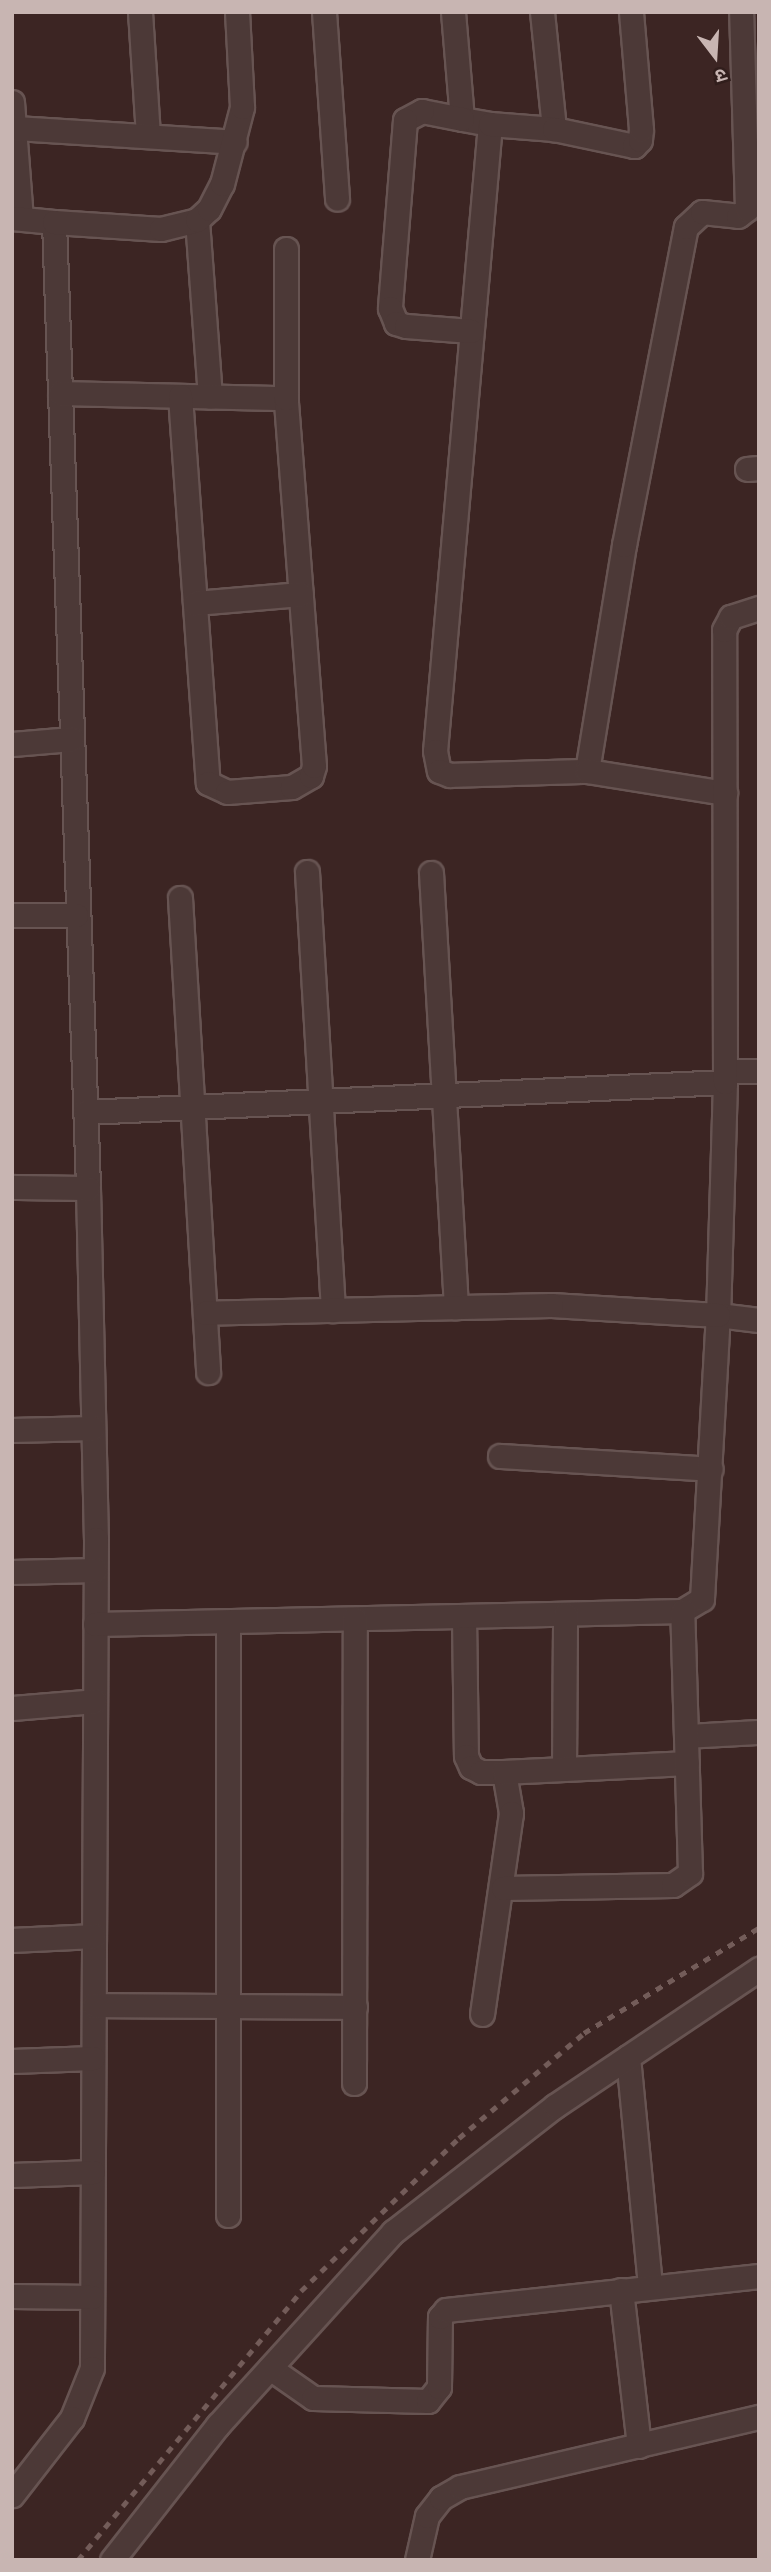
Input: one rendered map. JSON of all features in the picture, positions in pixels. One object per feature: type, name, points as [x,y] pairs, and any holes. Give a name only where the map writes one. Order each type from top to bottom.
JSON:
[{"type":"street","points":[[140,12],[148,136]]},
{"type":"street","points":[[210,397],[197,220],[222,184],[242,107],[237,12]]},
{"type":"street","points":[[324,12],[337,199]]},
{"type":"street","points":[[453,12],[462,119]]},
{"type":"street","points":[[542,12],[554,129]]},
{"type":"street","points":[[471,331],[406,326],[396,323],[390,308],[405,120],[422,111],[491,124],[554,129],[626,147],[640,140],[631,12]]},
{"type":"street","points":[[587,771],[624,545],[686,227],[702,212],[738,216],[747,209],[753,186],[752,120],[741,12]]},
{"type":"street","points":[[12,102],[17,218],[161,229],[197,220]]},
{"type":"street","points":[[491,124],[435,761],[439,771],[450,775],[587,771],[725,793]]},
{"type":"street","points":[[15,128],[235,142]]},
{"type":"street","points":[[12,2496],[85,2395],[92,2368],[95,1700],[93,1428],[88,1188],[76,915],[54,222]]},
{"type":"street","points":[[180,396],[208,783],[226,792],[302,784],[314,766],[286,398],[286,249]]},
{"type":"street","points":[[60,393],[286,398]]},
{"type":"street","points":[[195,603],[301,594]]},
{"type":"street","points":[[95,1624],[682,1611],[702,1599],[706,1586],[718,1315],[725,1076],[724,630],[731,617],[759,608]]},
{"type":"street","points":[[12,744],[72,739]]},
{"type":"street","points":[[307,872],[333,1310]]},
{"type":"street","points":[[431,873],[456,1307]]},
{"type":"street","points":[[180,898],[208,1372]]},
{"type":"street","points":[[12,915],[76,915]]},
{"type":"street","points":[[85,1112],[444,1096],[725,1076],[759,1071]]},
{"type":"street","points":[[12,1187],[88,1188]]},
{"type":"street","points":[[205,1313],[551,1305],[759,1320]]},
{"type":"street","points":[[12,1430],[93,1428]]},
{"type":"street","points":[[500,1456],[711,1469]]},
{"type":"street","points":[[12,1572],[95,1570]]},
{"type":"street","points":[[503,1888],[683,1881],[692,1861],[682,1611]]},
{"type":"street","points":[[564,1769],[565,1614]]},
{"type":"street","points":[[464,1616],[466,1756],[481,1772],[687,1763]]},
{"type":"street","points":[[354,2083],[355,1619]]},
{"type":"street","points":[[228,1622],[228,2215]]},
{"type":"street","points":[[12,1708],[95,1700]]},
{"type":"street","points":[[687,1736],[759,1732]]},
{"type":"street","points":[[482,2014],[511,1833],[504,1772]]},
{"type":"street","points":[[12,1940],[94,1936]]},
{"type":"street","points":[[112,2560],[218,2425],[393,2232],[453,2181],[628,2057],[759,1969]]},
{"type":"street","points":[[94,2005],[355,2007]]},
{"type":"street","points":[[628,2057],[650,2287]]},
{"type":"street","points":[[12,2061],[93,2058]]},
{"type":"street","points":[[12,2175],[93,2172]]},
{"type":"street","points":[[270,2368],[313,2398],[429,2401],[439,2387],[439,2327],[446,2310],[759,2276]]},
{"type":"street","points":[[621,2290],[639,2446]]},
{"type":"street","points":[[12,2296],[92,2297]]},
{"type":"street","points":[[417,2560],[428,2516],[441,2498],[460,2487],[759,2417]]},
{"type":"railway","points":[[78,2560],[301,2291],[459,2138],[584,2033],[759,1928]]}]
